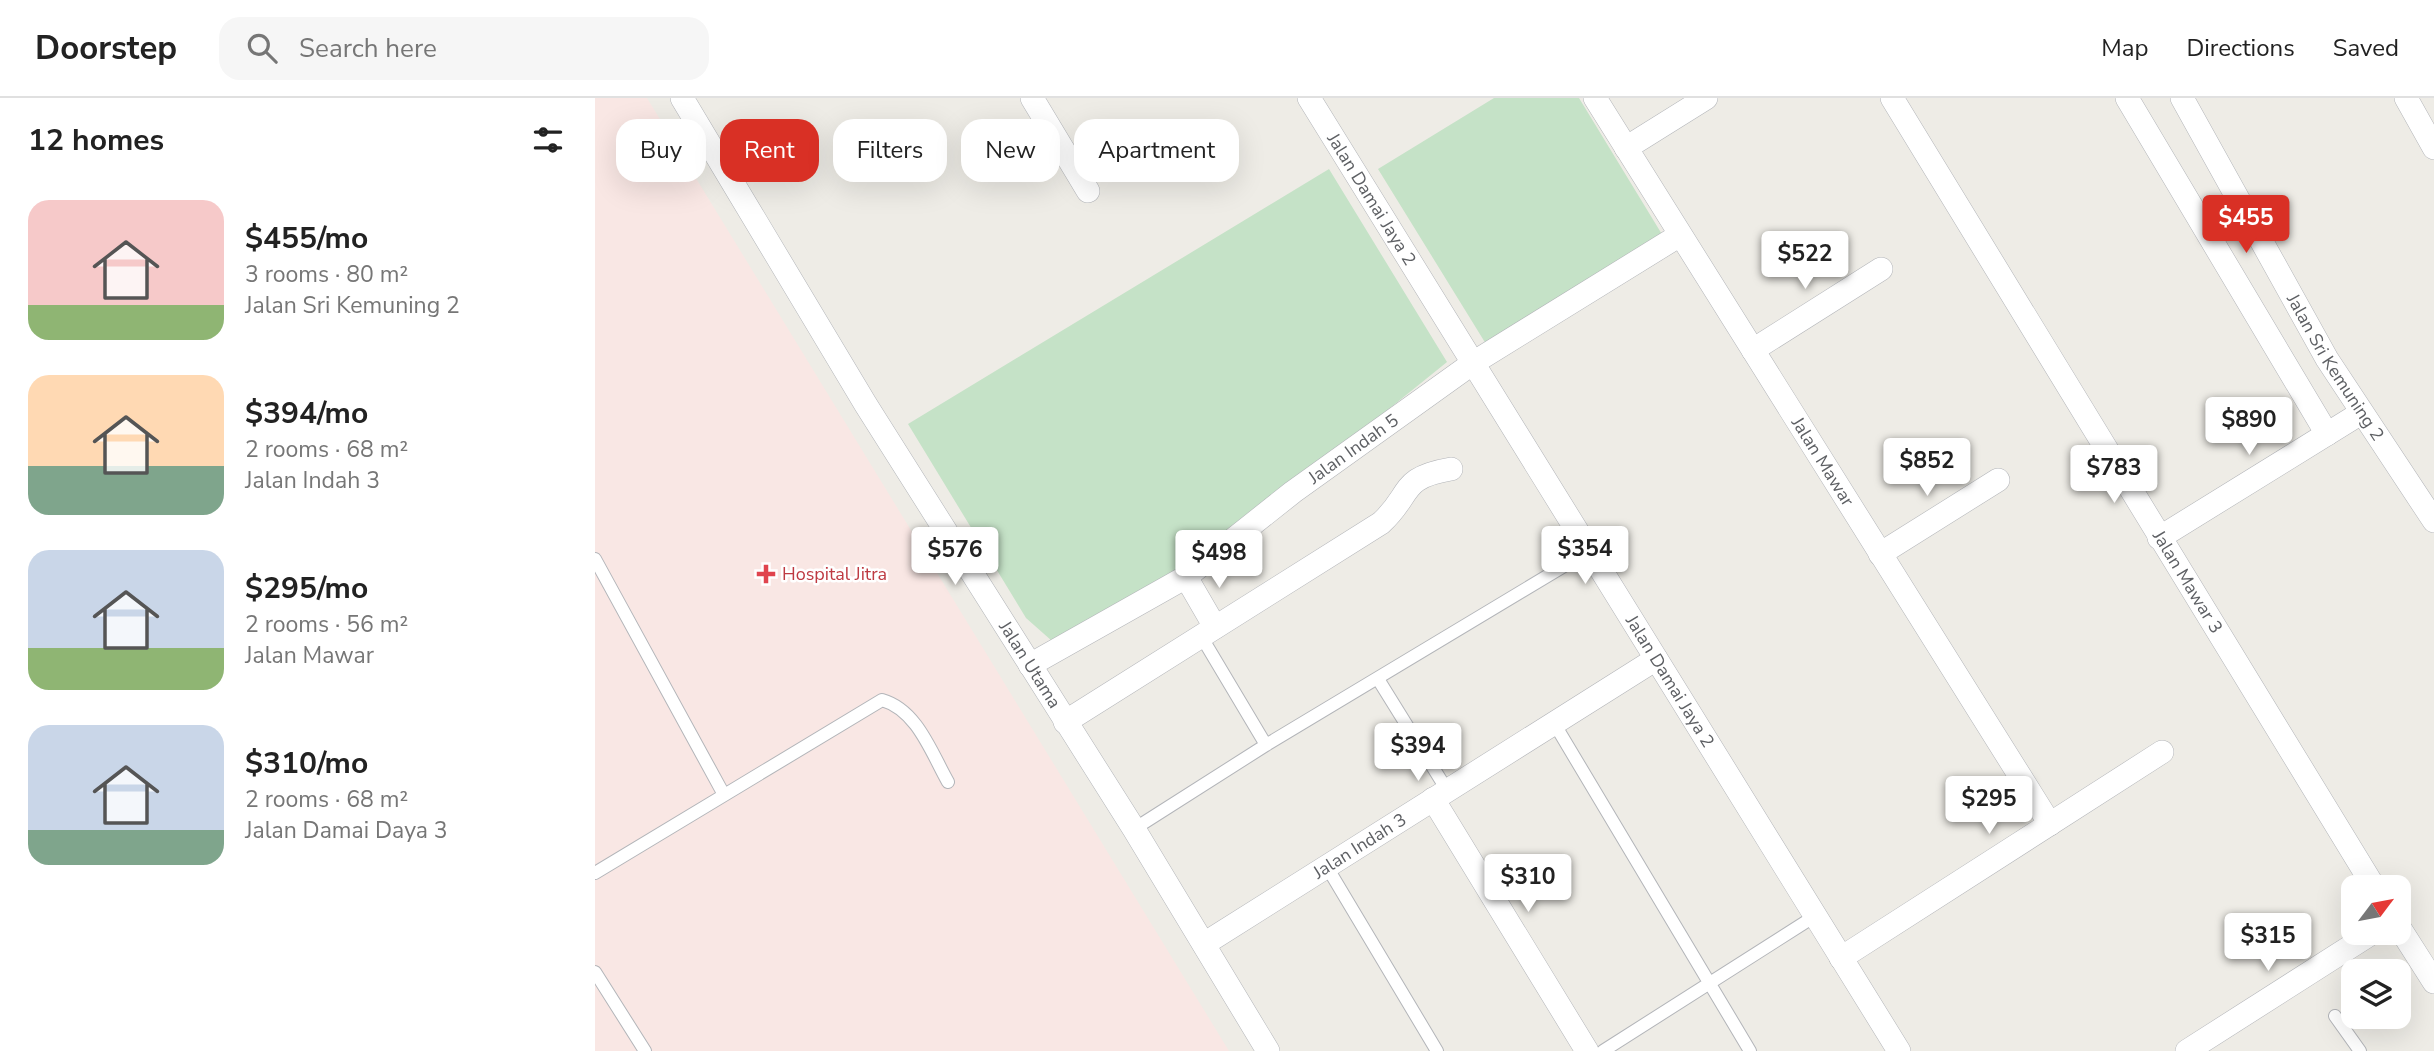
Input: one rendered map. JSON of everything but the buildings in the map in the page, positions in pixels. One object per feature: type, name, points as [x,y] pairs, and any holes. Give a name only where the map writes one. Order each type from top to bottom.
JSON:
[{"type":"street","name":"Jalan Utama","points":[[683,98],[866,405],[1133,829],[1268,1051]]},
{"type":"street","points":[[1032,98],[1088,191]]},
{"type":"street","name":"Jalan Damai Jaya 2","points":[[1309,98],[1899,1051]]},
{"type":"street","name":"Jalan Mawar","points":[[1595,98],[2050,824]]},
{"type":"street","points":[[1626,148],[1706,98]]},
{"type":"street","name":"Jalan Mawar 3","points":[[1892,98],[2367,875]]},
{"type":"street","points":[[2127,98],[2327,434]]},
{"type":"street","name":"Jalan Sri Kemuning 2","points":[[2182,98],[2286,288],[2361,413],[2434,521]]},
{"type":"street","points":[[2406,98],[2434,148]]},
{"type":"street","name":"Jalan Indah 5","points":[[1030,665],[1185,576],[1293,492],[1473,363],[1680,235]]},
{"type":"street","points":[[1753,350],[1881,269]]},
{"type":"street","points":[[2159,538],[2361,413]]},
{"type":"street","points":[[1065,722],[1381,523],[1414,480],[1426,474],[1451,469]]},
{"type":"street","points":[[1881,554],[1998,480]]},
{"type":"street","points":[[1185,576],[1208,631]]},
{"type":"street","name":"Jalan Indah 3","points":[[1204,944],[1656,659]]},
{"type":"street","points":[[1841,958],[2162,752]]},
{"type":"street","points":[[1440,795],[1587,1051]]},
{"type":"street","points":[[2187,1051],[2353,945]]},
{"type":"street","points":[[2410,945],[2434,982]]},
{"type":"lane","points":[[1133,829],[1266,745],[1589,551]]},
{"type":"lane","points":[[595,559],[723,793]]},
{"type":"lane","points":[[1208,631],[1266,745]]},
{"type":"lane","points":[[1378,679],[1440,795]]},
{"type":"lane","points":[[595,873],[723,793],[882,700],[896,704],[908,713],[948,782]]},
{"type":"lane","points":[[1554,723],[1750,1051]]},
{"type":"lane","points":[[1327,867],[1437,1051]]},
{"type":"lane","points":[[1603,1051],[1815,916]]},
{"type":"lane","points":[[595,972],[645,1051]]},
{"type":"lane","points":[[2335,1016],[2360,1051]]},
{"type":"shaded area","name":"Hospital Jitra","points":[[595,98],[647,98],[660,119],[616,119],[616,182],[698,182],[1229,1051],[595,1051]]},
{"type":"green space","points":[[1494,98],[1579,98],[1663,236],[1486,344],[1378,169]]},
{"type":"green space","points":[[1329,169],[1447,362],[1228,539],[1078,641],[1052,641],[1026,618],[908,424]]},
{"type":"place","name":"Hospital Jitra","points":[[766,574]]}]
